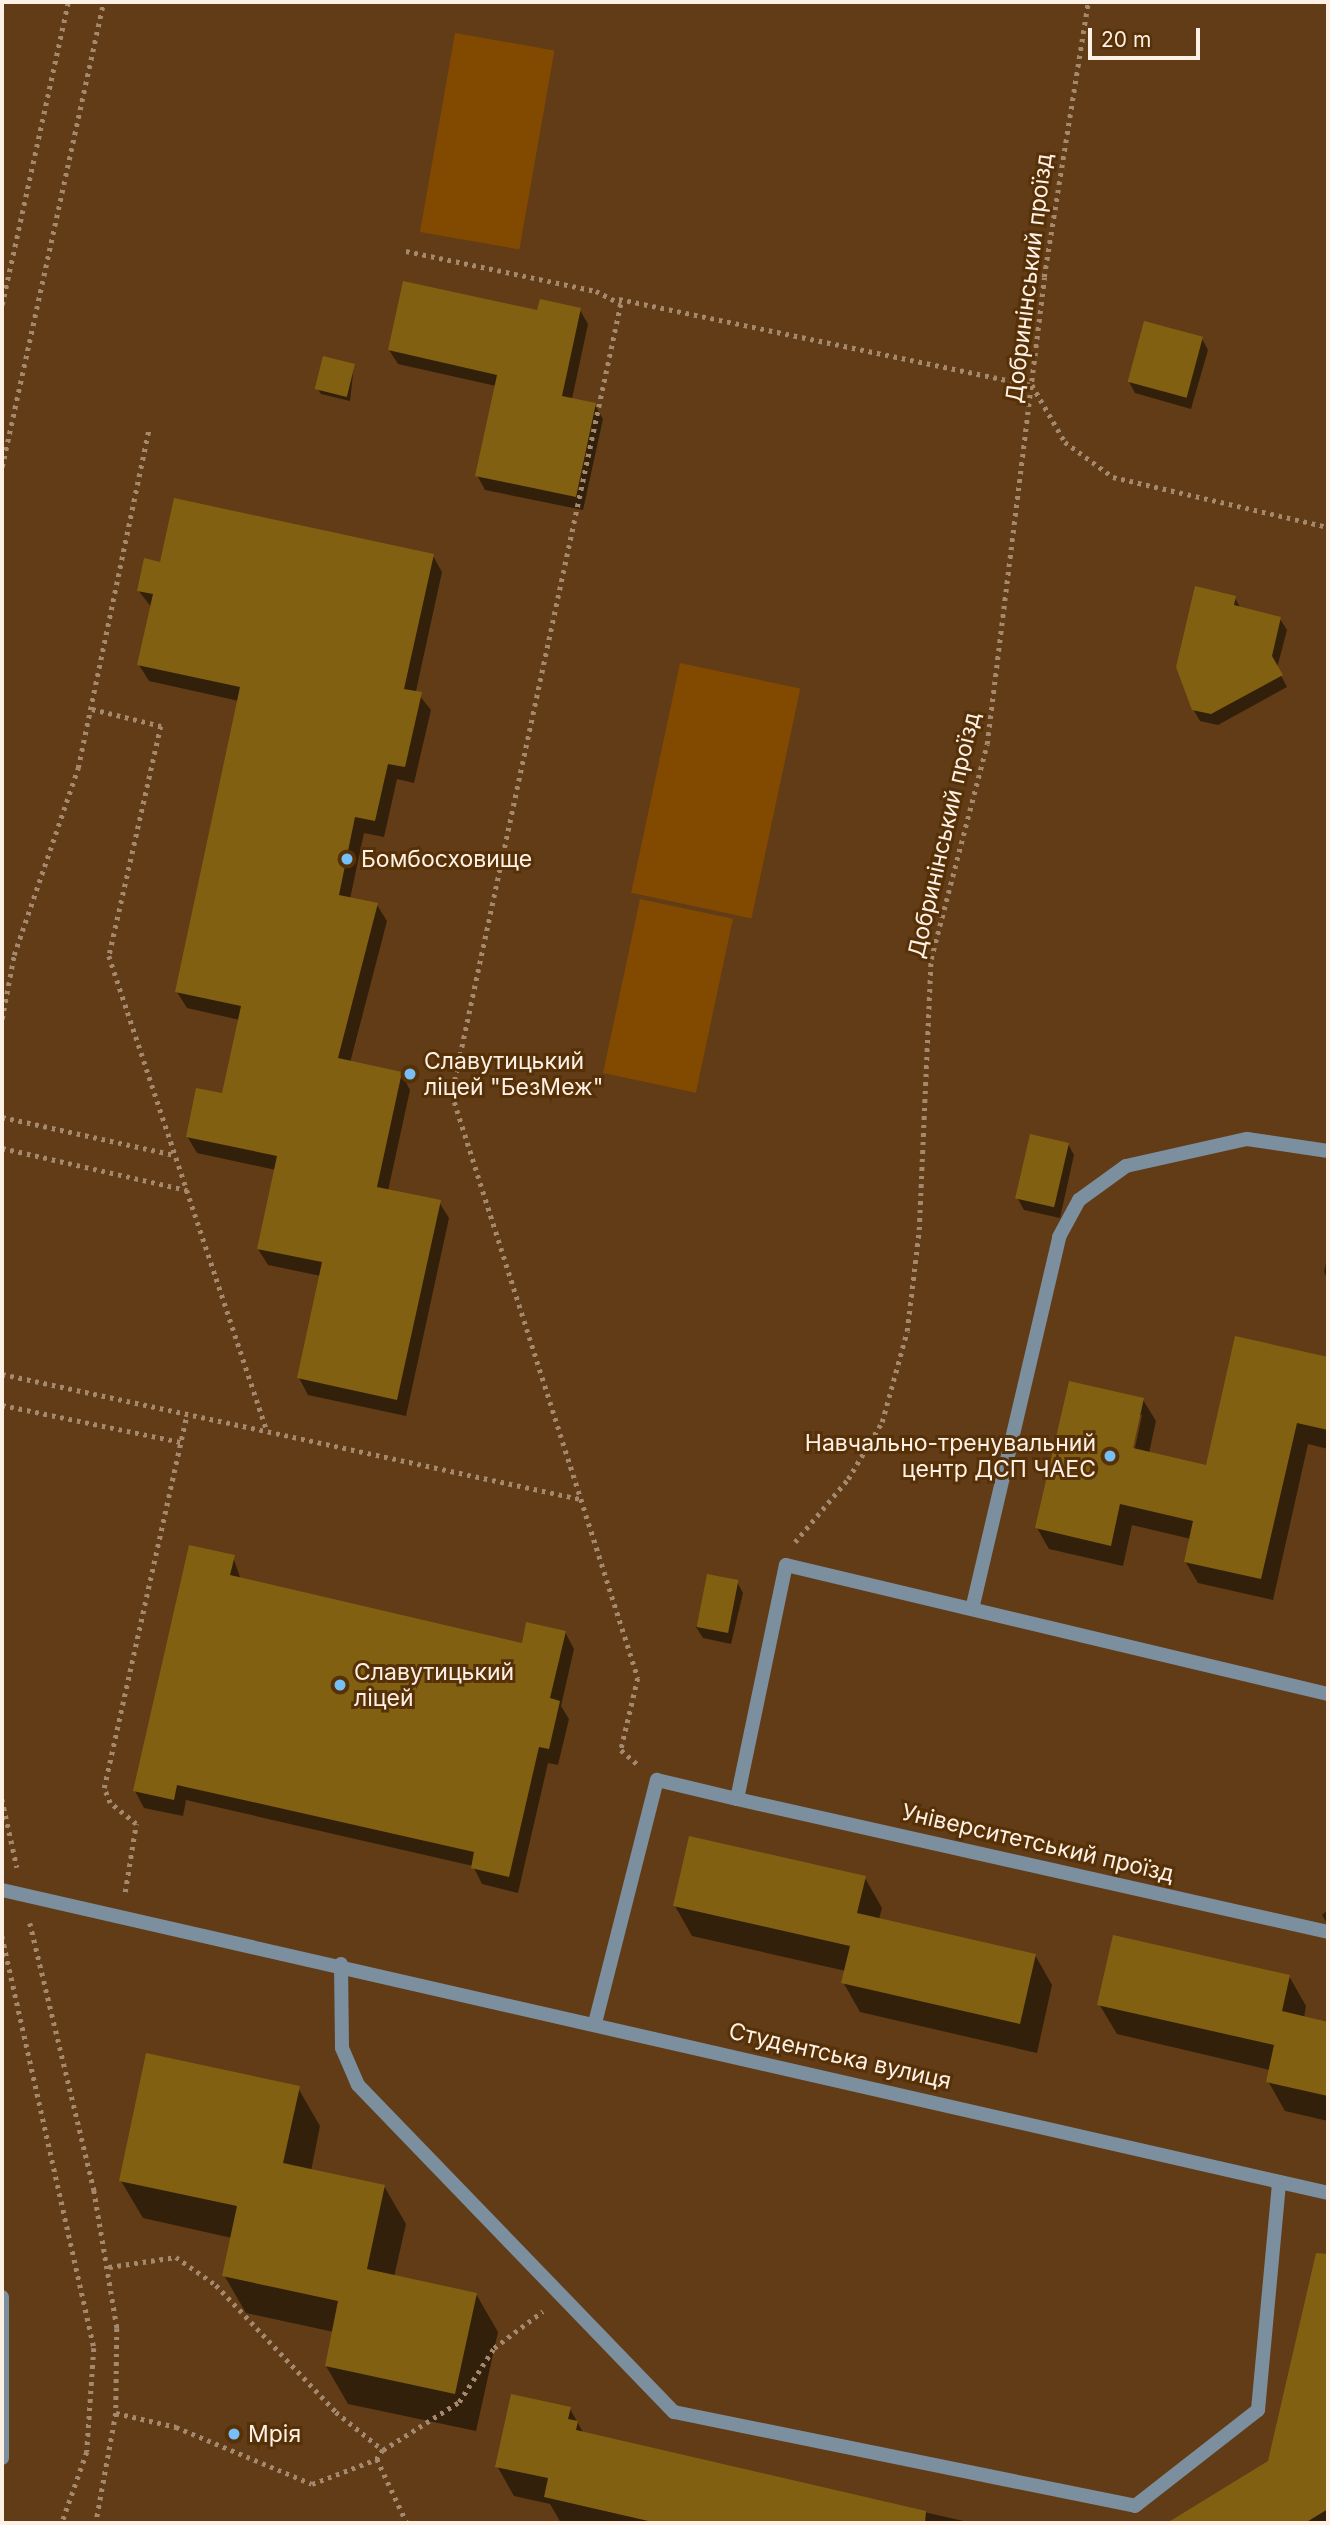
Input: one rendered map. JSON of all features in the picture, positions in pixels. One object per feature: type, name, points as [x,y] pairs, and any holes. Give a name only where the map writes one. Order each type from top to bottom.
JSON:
[{"type":"street","points":[[974,1605],[1059,1237],[1079,1200],[1126,1166],[1247,1139],[1328,1151]]},
{"type":"street","points":[[737,1799],[786,1564],[974,1605],[1019,1624],[1328,1694]]},
{"type":"street","points":[[595,2023],[657,1780]]},
{"type":"street","name":"Університетський проїзд","points":[[657,1780],[1328,1931]]},
{"type":"street","name":"Студентська вулиця","points":[[2,1890],[341,1964],[1328,2193]]},
{"type":"street","points":[[341,1964],[342,2048],[351,2074],[565,2294],[674,2412],[1135,2506],[1258,2410],[1279,2182]]},
{"type":"street","points":[[2,2297],[2,2458]]},
{"type":"path","points":[[2,304],[68,2]]},
{"type":"path","points":[[2,467],[103,2]]},
{"type":"path","name":"Добринінський проїзд","points":[[786,1564],[795,1542],[848,1479],[882,1422],[907,1331],[919,1230],[931,959],[987,744],[1032,385],[1088,2]]},
{"type":"path","points":[[406,251],[617,299],[1032,385],[1065,442],[1113,477],[1328,527]]},
{"type":"path","points":[[617,299],[622,314],[452,1094],[638,1678],[621,1750],[657,1780]]},
{"type":"path","points":[[2,1019],[14,955],[92,709],[149,428]]},
{"type":"path","points":[[92,709],[161,726],[109,956],[267,1431]]},
{"type":"path","points":[[2,1117],[176,1156]]},
{"type":"path","points":[[2,1148],[187,1190]]},
{"type":"path","points":[[2,1374],[580,1499]]},
{"type":"path","points":[[2,1405],[181,1443]]},
{"type":"path","points":[[120,1915],[136,1824],[110,1803],[104,1788],[187,1414]]},
{"type":"path","points":[[2,1799],[108,2267],[119,2351],[116,2413],[96,2523]]},
{"type":"path","points":[[2,1936],[94,2348],[87,2452],[62,2523]]},
{"type":"path","points":[[108,2267],[176,2257],[216,2285],[336,2412],[383,2450]]},
{"type":"path","points":[[116,2413],[176,2427],[312,2484],[377,2459],[383,2450],[459,2402],[494,2348],[565,2294]]},
{"type":"path","points":[[377,2459],[407,2523]]},
{"type":"shaded area","points":[[455,33],[554,51],[519,249],[420,232]]},
{"type":"shaded area","points":[[680,663],[800,689],[751,918],[631,893]]},
{"type":"shaded area","points":[[640,899],[733,919],[696,1093],[603,1073]]},
{"type":"building","points":[[403,281],[537,310],[540,299],[581,308],[562,396],[596,403],[576,497],[475,476],[497,375],[388,350]]},
{"type":"building","points":[[1144,321],[1203,337],[1187,398],[1128,382]]},
{"type":"building","points":[[323,356],[355,364],[347,397],[315,389]]},
{"type":"building","name":"Славутицький ліцей \"БезМеж\"","points":[[174,498],[434,554],[404,689],[422,692],[405,767],[388,764],[375,821],[355,817],[339,895],[378,903],[338,1058],[402,1072],[377,1187],[441,1200],[397,1400],[297,1378],[322,1262],[257,1249],[277,1156],[186,1137],[196,1088],[222,1093],[241,1006],[175,992],[240,687],[137,665],[153,594],[137,591],[144,558],[160,562]]},
{"type":"building","points":[[1195,586],[1236,596],[1234,605],[1281,617],[1272,656],[1283,675],[1211,714],[1192,710],[1176,667]]},
{"type":"building","points":[[1030,1134],[1069,1143],[1054,1207],[1015,1198]]},
{"type":"building","name":"Навчально-тренувальний центр ДСП ЧАЕС","points":[[1235,1336],[1328,1357],[1328,1430],[1297,1423],[1261,1579],[1184,1562],[1193,1521],[1120,1504],[1111,1546],[1035,1528],[1069,1381],[1144,1398],[1133,1448],[1206,1465]]},
{"type":"building","points":[[189,1545],[235,1555],[230,1575],[522,1643],[526,1622],[566,1631],[550,1698],[560,1701],[549,1749],[539,1747],[509,1877],[471,1868],[474,1852],[177,1785],[174,1800],[133,1791]]},
{"type":"building","points":[[707,1574],[738,1580],[728,1633],[697,1627]]},
{"type":"building","points":[[689,1836],[866,1876],[857,1913],[1036,1954],[1020,2024],[841,1983],[850,1946],[673,1906]]},
{"type":"building","points":[[1113,1935],[1290,1975],[1282,2011],[1328,2022],[1328,2096],[1266,2082],[1274,2045],[1097,2005]]},
{"type":"building","points":[[146,2053],[300,2086],[283,2163],[385,2185],[367,2269],[477,2293],[455,2394],[325,2366],[338,2301],[222,2276],[237,2206],[119,2181]]},
{"type":"building","points":[[1316,2253],[1328,2254],[1328,2509],[1305,2523],[1167,2523],[1268,2461]]},
{"type":"building","points":[[511,2394],[571,2407],[568,2419],[578,2421],[576,2430],[926,2511],[925,2523],[657,2523],[544,2497],[548,2478],[495,2467]]},
{"type":"place","name":"Бомбосховище","points":[[347,859]]},
{"type":"place","name":"Славутицький ліцей \"БезМеж\"","points":[[410,1074]]},
{"type":"place","name":"Навчально-тренувальний центр ДСП ЧАЕС","points":[[1110,1456]]},
{"type":"place","name":"Славутицький ліцей","points":[[340,1685]]},
{"type":"place","name":"Мрiя","points":[[234,2434]]}]
